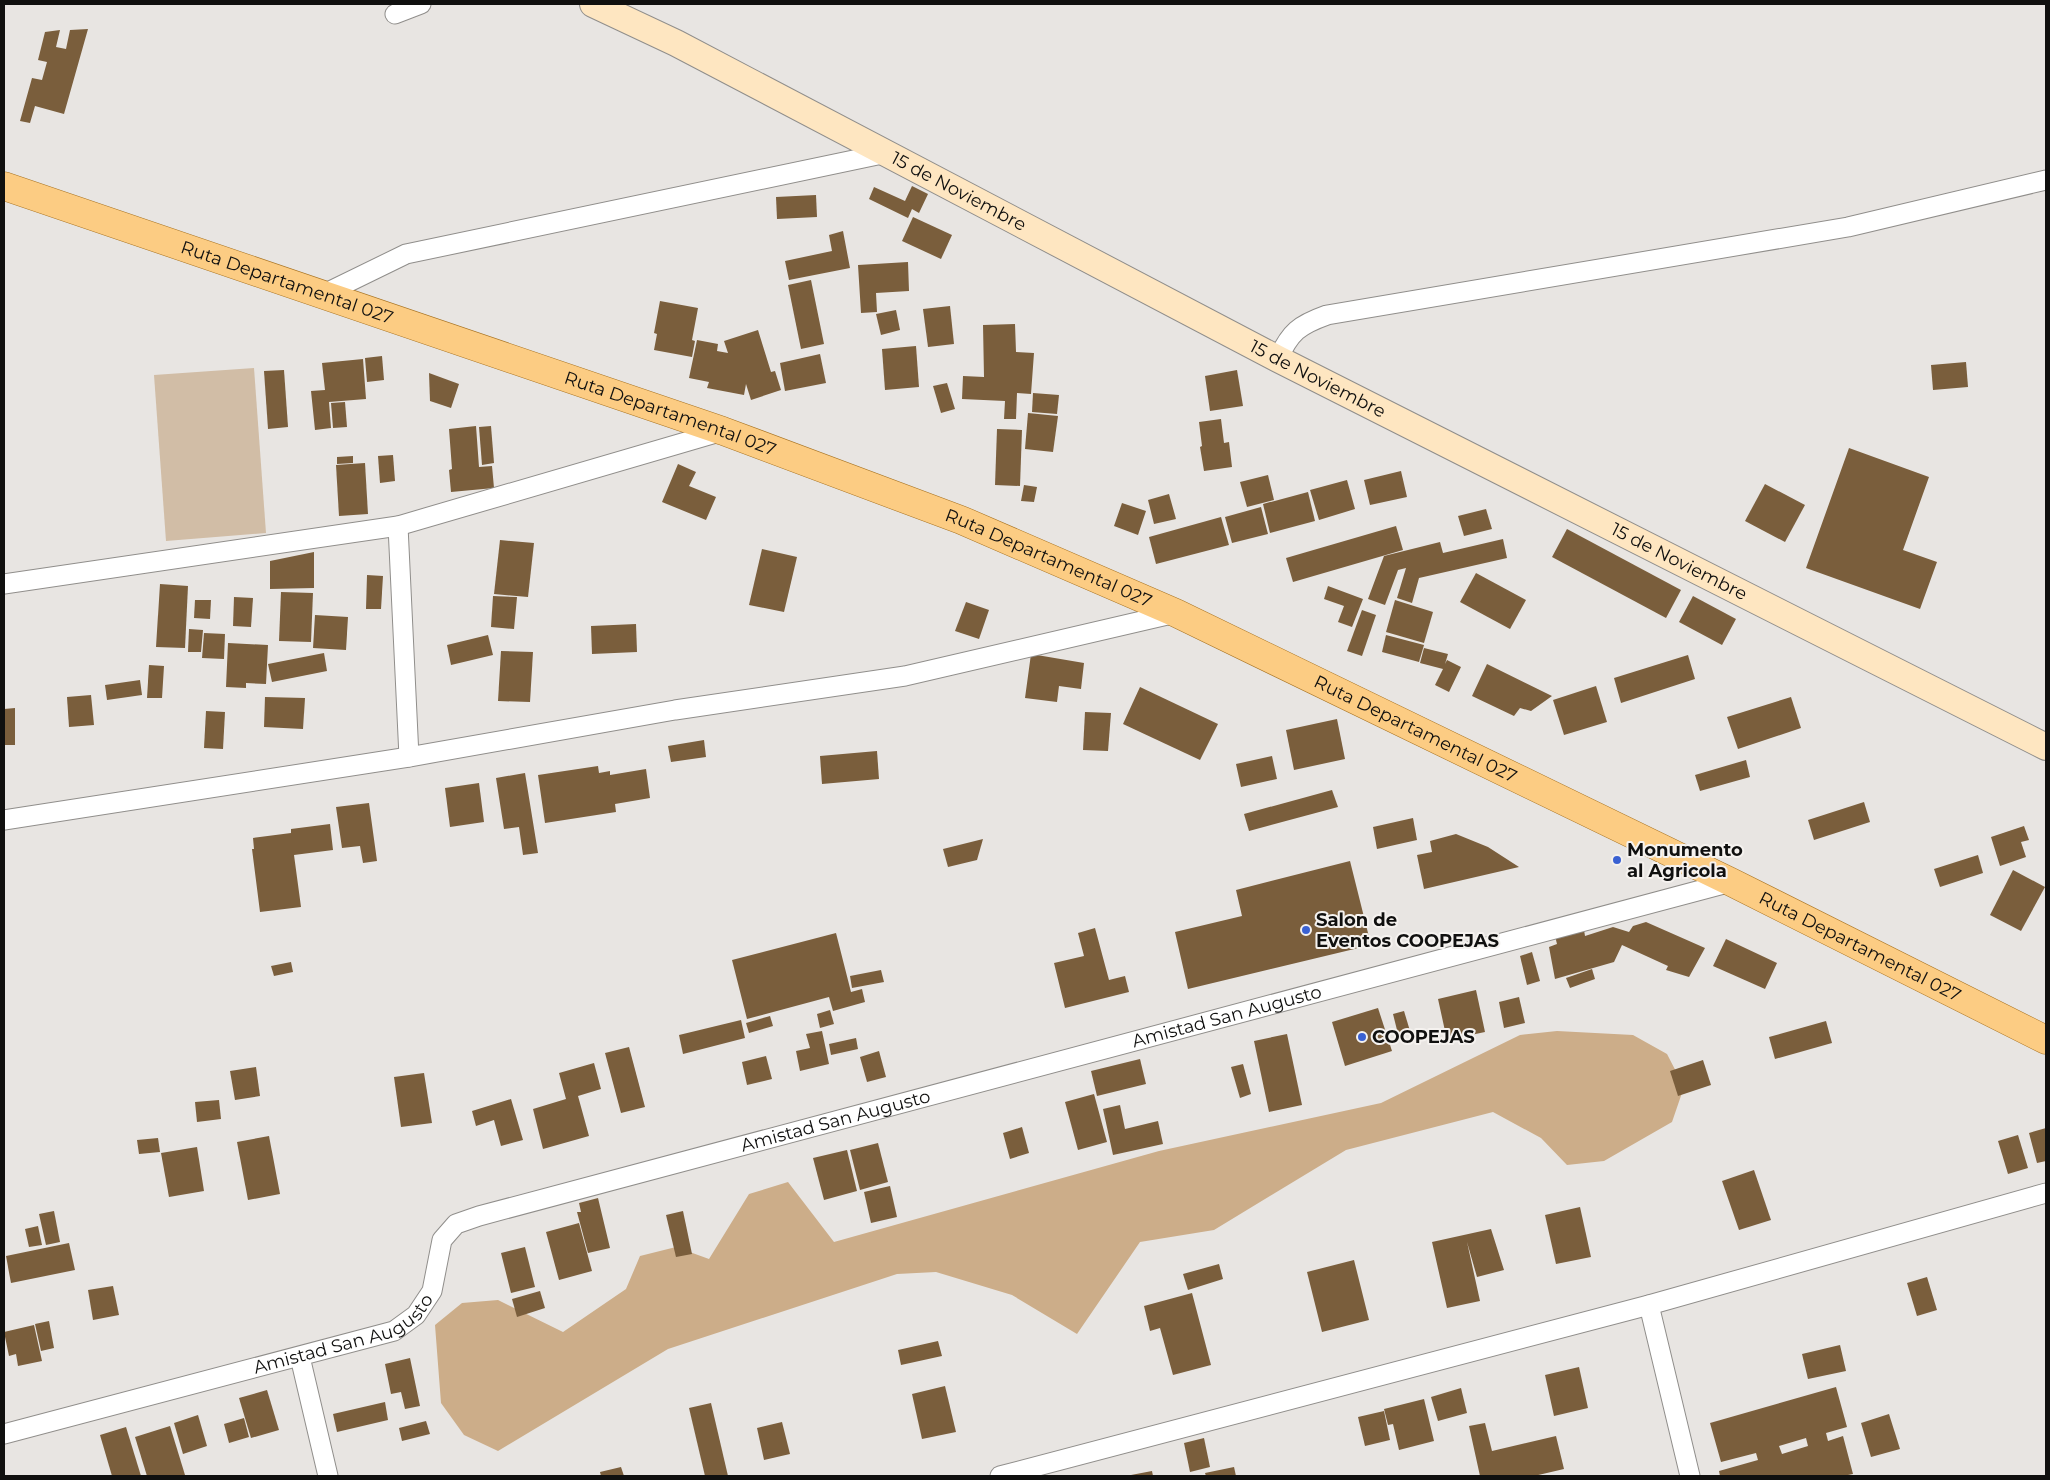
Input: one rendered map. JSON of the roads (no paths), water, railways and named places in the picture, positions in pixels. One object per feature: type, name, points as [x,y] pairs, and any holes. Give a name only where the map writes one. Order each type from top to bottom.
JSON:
[{"type":"main road","name":"Ruta Departamental 027","points":[[4,186],[723,431],[961,520],[1176,613],[1731,882],[2046,1040]]},
{"type":"street","points":[[395,14],[421,4]]},
{"type":"street","name":"15 de Noviembre","points":[[592,4],[676,42],[1278,359],[2046,747]]},
{"type":"street","points":[[322,295],[406,254],[887,153]]},
{"type":"street","points":[[1278,359],[1287,339],[1309,321],[1327,315],[1848,226],[2046,180]]},
{"type":"street","points":[[4,584],[398,526],[723,431]]},
{"type":"street","points":[[398,526],[409,757]]},
{"type":"street","points":[[4,820],[409,757],[675,710],[905,676],[1176,613]]},
{"type":"street","name":"Amistad San Augusto","points":[[4,1434],[394,1331],[416,1315],[432,1291],[442,1240],[456,1224],[479,1216],[1731,882]]},
{"type":"street","points":[[1007,1475],[1648,1306],[2046,1193]]},
{"type":"street","points":[[1648,1306],[1690,1476]]},
{"type":"street","points":[[300,1357],[328,1476]]},
{"type":"place","name":"Monumento al Agricola","points":[[1617,860]]},
{"type":"place","name":"Salon de Eventos COOPEJAS","points":[[1306,930]]},
{"type":"place","name":"COOPEJAS","points":[[1362,1037]]}]
